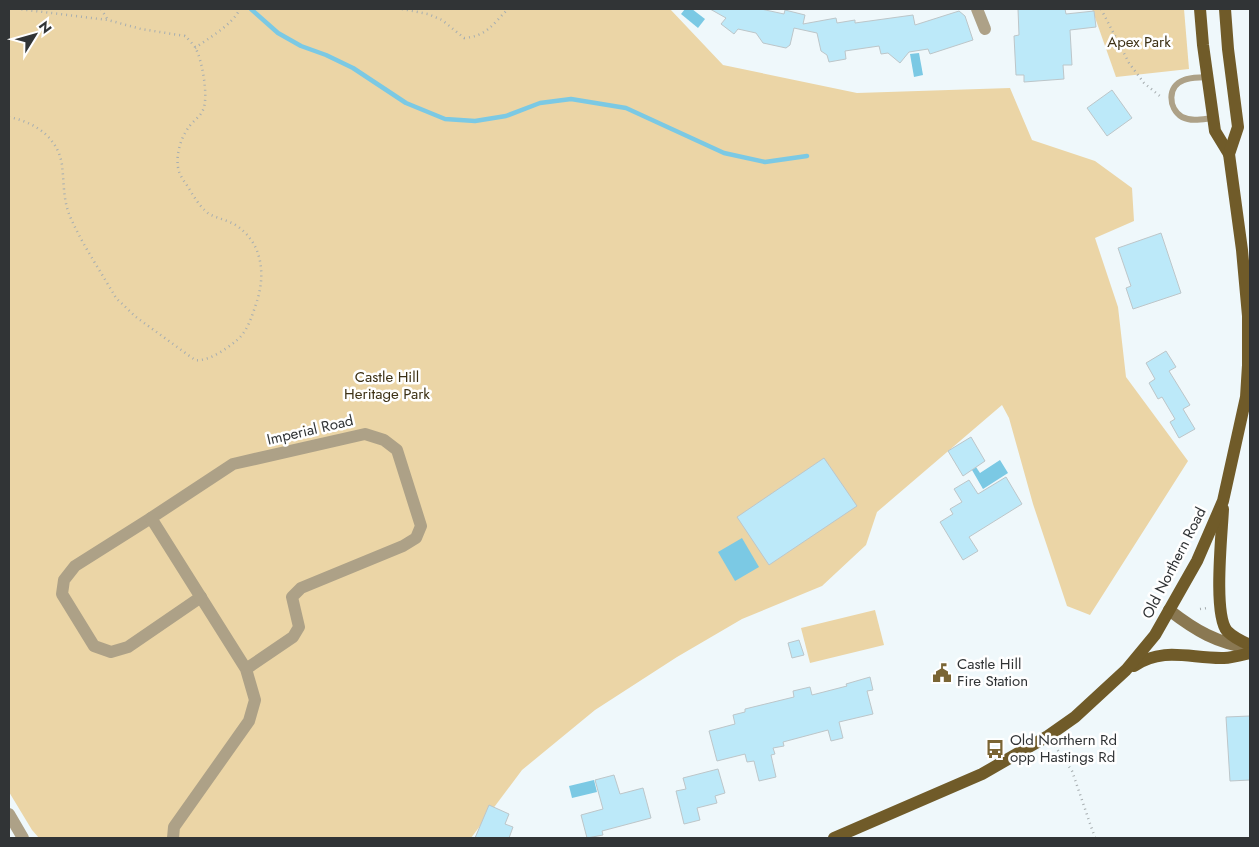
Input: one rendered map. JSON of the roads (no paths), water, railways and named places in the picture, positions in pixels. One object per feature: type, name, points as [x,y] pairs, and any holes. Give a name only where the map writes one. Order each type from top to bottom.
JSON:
[{"type":"main road","name":"Old Northern Road","points":[[834,838],[982,774],[1048,736],[1075,717],[1126,670],[1155,635],[1197,560],[1223,501],[1246,398],[1248,365],[1248,316],[1242,250],[1228,154],[1215,131],[1200,9]]},
{"type":"main road","name":"Old Northern Road","points":[[1225,9],[1238,127],[1228,154]]},
{"type":"main road","points":[[1223,501],[1220,594],[1222,621],[1227,632],[1250,646]]},
{"type":"main road","points":[[1169,610],[1189,625],[1213,639],[1236,646],[1250,646]]},
{"type":"main road","points":[[1126,670],[1144,659],[1158,655],[1176,654],[1225,658],[1250,653]]},
{"type":"street","points":[[977,9],[985,29]]},
{"type":"street","name":"Imperial Road","points":[[151,518],[233,464],[365,434],[384,440],[397,450],[421,526],[416,538],[403,546],[301,588],[292,598],[299,627],[294,636],[246,669]]},
{"type":"street","points":[[173,838],[174,827],[249,721],[255,700],[246,669],[201,597],[151,518],[75,566],[64,580],[62,594],[94,646],[111,652],[128,647],[201,597]]},
{"type":"street","points":[[9,814],[23,838]]},
{"type":"lane","points":[[1207,77],[1182,80],[1174,86],[1170,98],[1177,112],[1186,118],[1213,118]]},
{"type":"water","points":[[685,9],[692,9],[705,19],[698,28],[681,14]]},
{"type":"water","points":[[919,53],[923,75],[914,77],[910,54]]},
{"type":"water","points":[[1000,460],[1008,473],[983,489],[972,470],[976,467],[980,473]]},
{"type":"water","points":[[742,538],[759,567],[735,581],[718,552]]},
{"type":"water","points":[[594,780],[597,792],[572,798],[569,786]]},
{"type":"waterway","points":[[251,9],[278,33],[301,46],[353,68],[406,103],[445,119],[475,121],[506,116],[540,103],[571,99],[626,108],[724,153],[765,162],[807,156]]},
{"type":"place","name":"Castle Hill Fire Station","points":[[942,673]]},
{"type":"place","name":"Old Northern Rd opp Hastings Rd","points":[[995,749]]},
{"type":"park label","name":"Apex Park","points":[[1139,42]]},
{"type":"park label","name":"Castle Hill Heritage Park","points":[[387,386]]}]
